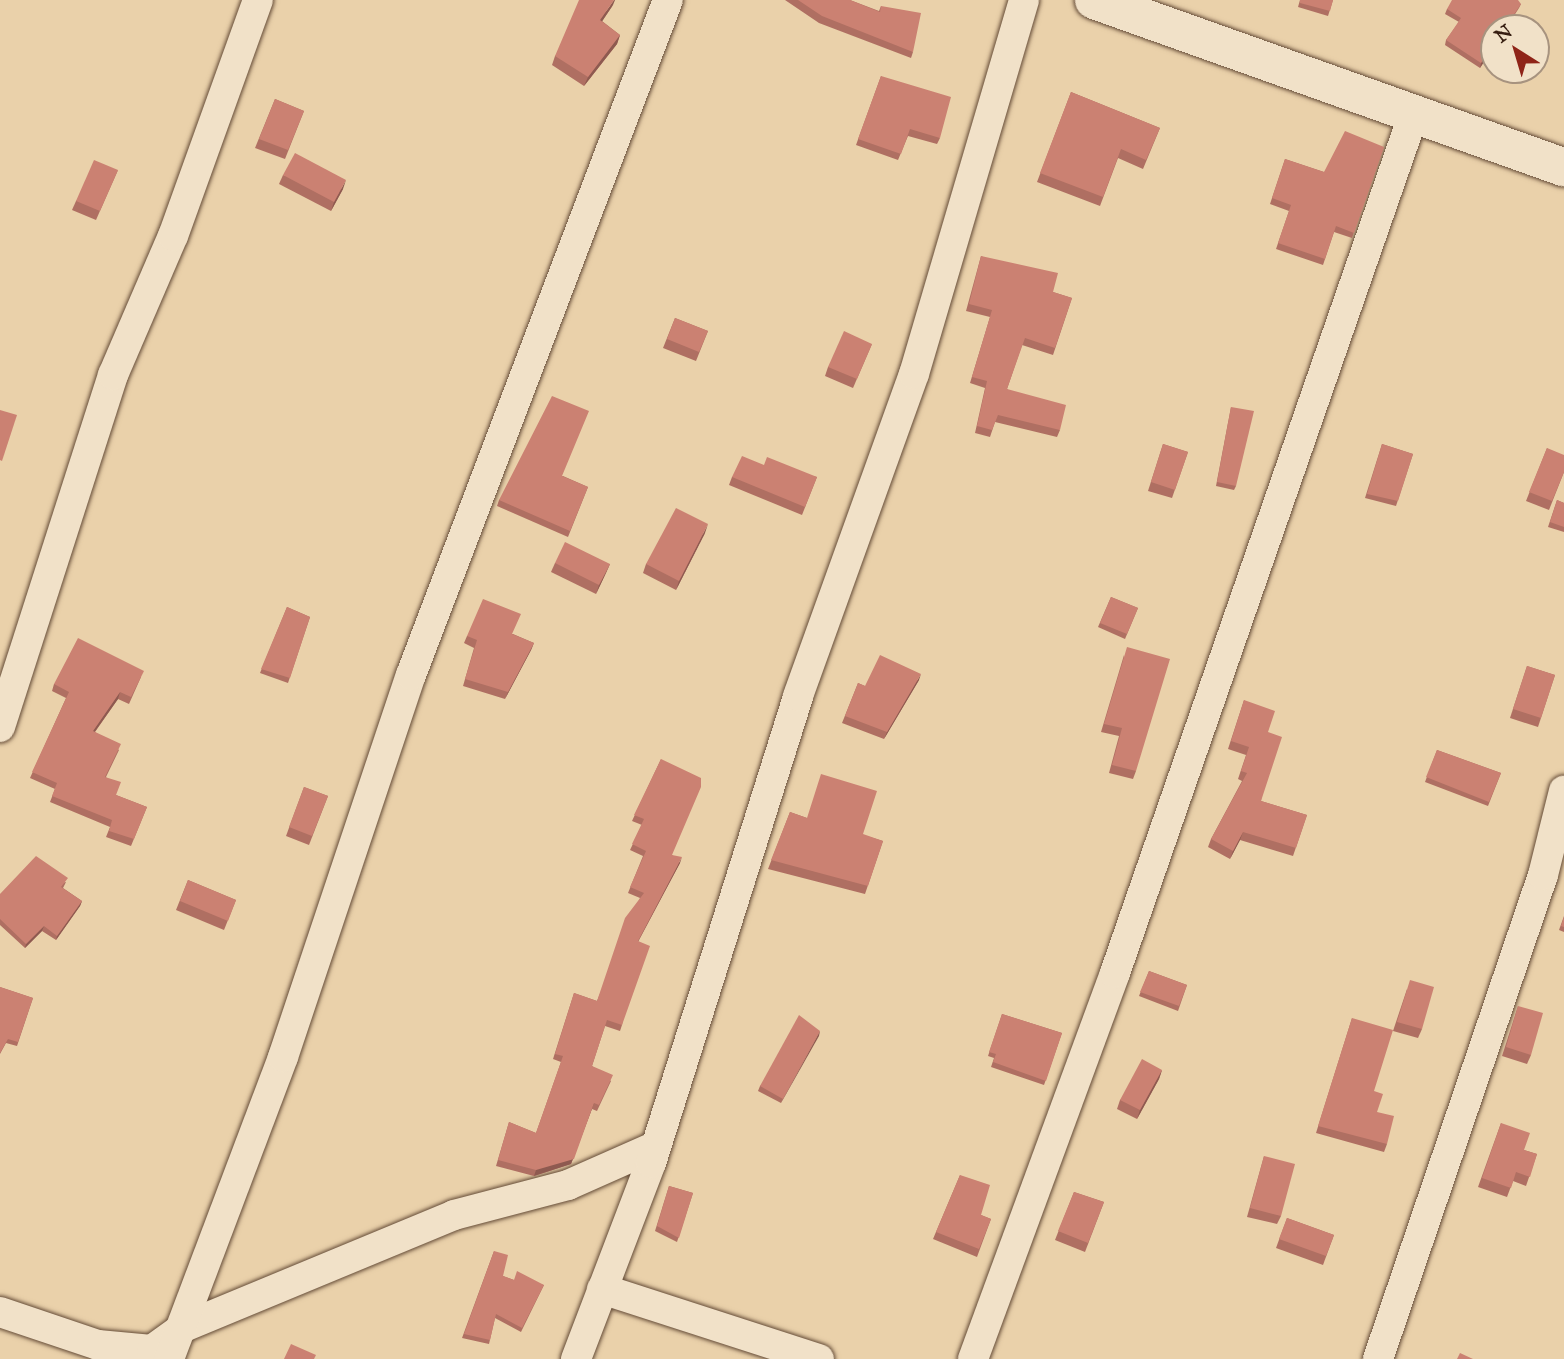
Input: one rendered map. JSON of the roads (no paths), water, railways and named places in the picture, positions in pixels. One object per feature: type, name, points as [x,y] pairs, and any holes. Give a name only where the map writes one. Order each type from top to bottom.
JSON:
[{"type":"street","points":[[0,727],[113,375],[173,236],[258,0]]},
{"type":"street","points":[[169,1359],[184,1327],[411,675],[668,0]]},
{"type":"street","points":[[576,1359],[656,1146],[797,696],[914,374],[1024,0]]},
{"type":"street","points":[[1094,0],[1564,167]]},
{"type":"street","points":[[972,1359],[1115,973],[1414,113]]},
{"type":"street","points":[[1378,1359],[1553,881],[1564,791]]},
{"type":"street","points":[[0,1312],[98,1345],[152,1350],[184,1327],[454,1215],[568,1185],[656,1146]]},
{"type":"street","points":[[603,1289],[819,1359]]}]
